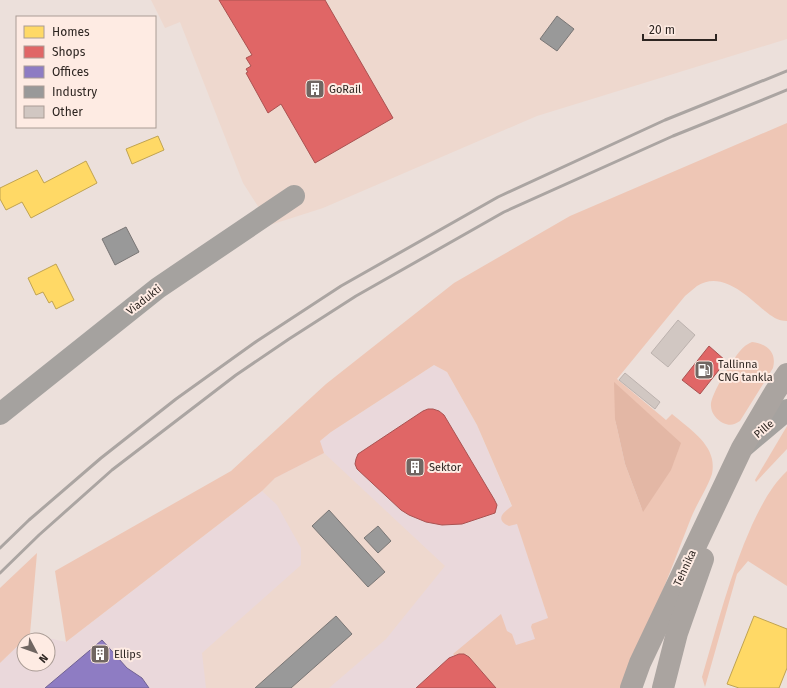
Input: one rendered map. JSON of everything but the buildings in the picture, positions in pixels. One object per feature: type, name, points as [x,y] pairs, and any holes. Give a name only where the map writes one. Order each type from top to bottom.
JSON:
[{"type":"main road","name":"Tehnika","points":[[631,688],[640,663],[742,448],[787,374]]},
{"type":"main road","name":"Tehnika","points":[[664,688],[677,633],[742,448]]},
{"type":"street","name":"Viadukti","points":[[0,414],[158,288],[294,196]]},
{"type":"street","name":"Pille","points":[[742,448],[787,410]]},
{"type":"shaded area","points":[[151,0],[787,0],[787,39],[537,116],[323,208],[270,225],[243,183],[180,22],[165,28]]},
{"type":"shaded area","points":[[787,123],[787,321],[778,319],[767,313],[734,287],[716,281],[706,282],[697,286],[685,296],[617,379],[666,420],[672,414],[696,434],[710,452],[713,466],[710,480],[691,518],[649,625],[622,688],[496,688],[469,657],[464,654],[453,654],[501,614],[507,631],[512,634],[516,645],[535,639],[531,627],[532,624],[548,618],[517,524],[509,526],[502,521],[501,518],[504,513],[512,506],[477,425],[447,372],[434,365],[331,432],[320,441],[324,453],[275,478],[262,491],[66,642],[55,571],[231,471],[326,384],[454,283],[570,216]],"holes":[[[615,419],[643,512],[625,464]]]},
{"type":"shaded area","points":[[752,342],[762,345],[770,350],[774,357],[773,368],[740,421],[732,425],[728,425],[723,423],[713,414],[711,409],[711,401],[717,387],[732,362],[742,348]]},
{"type":"shaded area","points":[[434,365],[447,372],[477,425],[512,507],[548,618],[561,688],[0,688],[0,663],[16,648],[16,672],[56,672],[56,640],[66,642],[262,491],[275,478],[331,432]]},
{"type":"shaded area","points":[[614,382],[681,443],[671,470],[643,512],[625,464],[615,419]]},
{"type":"shaded area","points":[[787,426],[787,449],[756,482],[755,480]]},
{"type":"shaded area","points":[[324,453],[445,566],[386,639],[329,688],[206,688],[202,653],[301,565],[301,548],[277,505],[262,491],[275,478]]},
{"type":"shaded area","points":[[787,471],[787,586],[748,561],[737,574],[705,687],[702,677],[724,600],[737,562],[752,525],[763,504],[776,483]]},
{"type":"shaded area","points":[[37,553],[30,632],[16,632],[16,648],[0,663],[0,588]]},
{"type":"railway","points":[[0,548],[29,520],[101,458],[176,399],[257,341],[341,286],[498,197],[665,120],[787,71]]},
{"type":"railway","points":[[0,573],[39,535],[112,470],[236,375],[356,296],[504,212],[673,136],[787,90]]},
{"type":"place","name":"GoRail","points":[[315,89]]},
{"type":"place","name":"Tallinna CNG tankla","points":[[704,370]]},
{"type":"place","name":"Sektor","points":[[415,467]]},
{"type":"place","name":"Ellips","points":[[100,654]]}]
